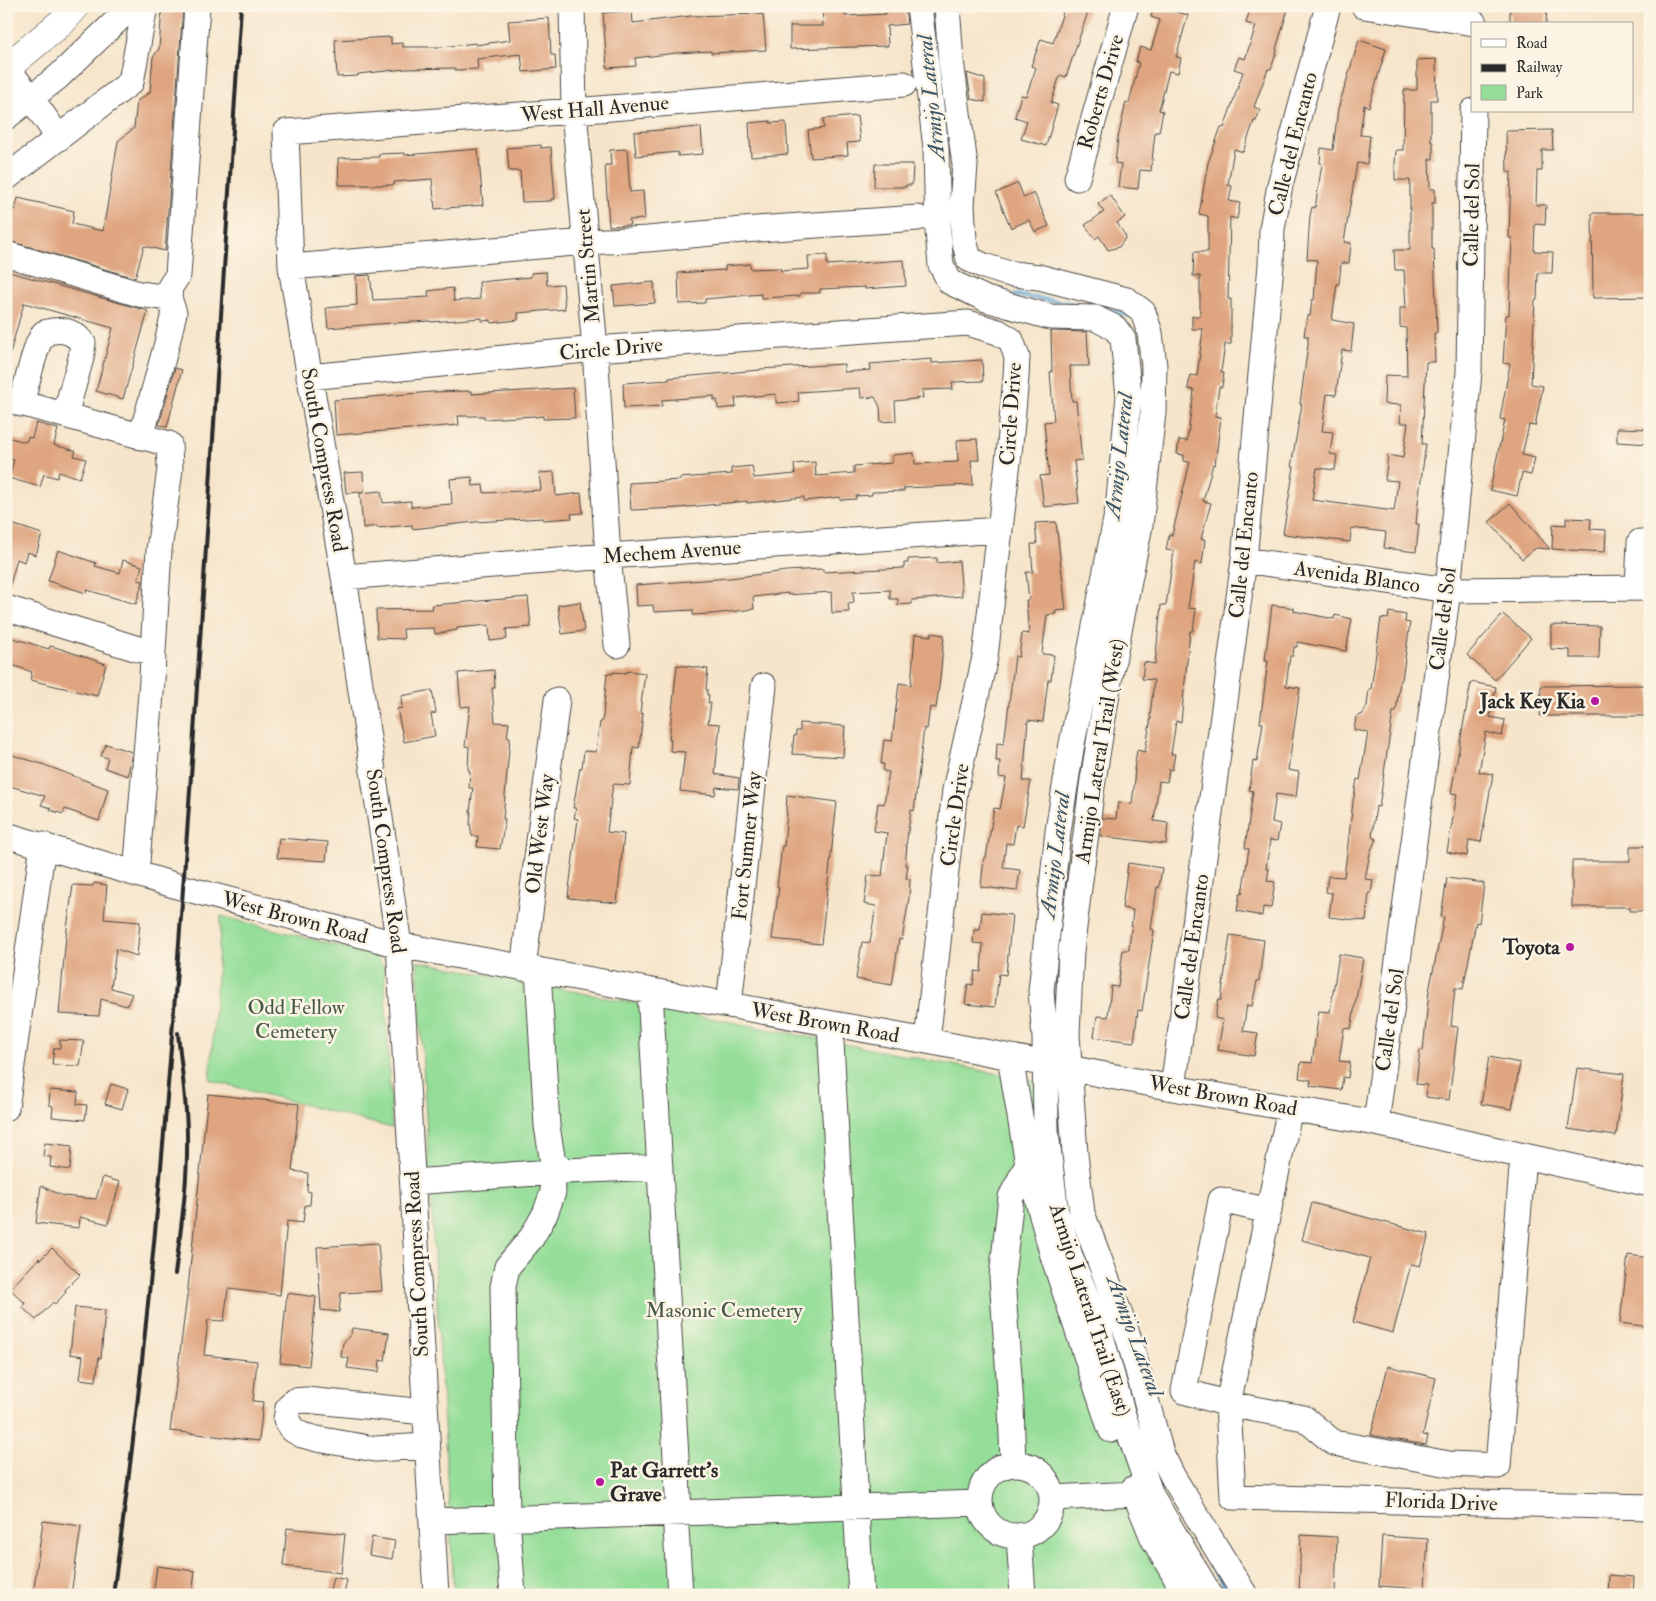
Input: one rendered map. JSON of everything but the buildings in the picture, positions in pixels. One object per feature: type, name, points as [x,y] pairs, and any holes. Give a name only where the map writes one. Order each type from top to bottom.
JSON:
[{"type":"main road","points":[[6,68],[62,22],[76,6]]},
{"type":"street","points":[[6,117],[58,77],[132,6]]},
{"type":"street","points":[[6,178],[132,82],[145,6]]},
{"type":"street","points":[[142,437],[174,313],[169,298],[170,287],[178,275],[197,6]]},
{"type":"street","name":"Martin Street","points":[[572,6],[574,111],[595,349],[608,556],[617,645]]},
{"type":"street","name":"Armijo Lateral Trail (East)","points":[[919,6],[936,148],[938,232],[941,265],[950,282],[986,299],[1050,317],[1095,318],[1115,328],[1123,339],[1129,396],[1118,509],[1071,749],[1058,831],[1041,991],[1045,1037],[1046,1132],[1056,1212],[1071,1259],[1098,1325],[1122,1412],[1151,1495],[1210,1595]]},
{"type":"street","name":"Armijo Lateral Trail (West)","points":[[947,6],[951,61],[965,165],[962,204],[964,240],[969,259],[1006,273],[1039,276],[1127,300],[1143,312],[1150,333],[1154,366],[1153,413],[1140,525],[1107,690],[1092,786],[1071,951],[1067,1034],[1075,1154],[1082,1214],[1129,1339],[1161,1453],[1178,1485],[1245,1595]]},
{"type":"street","name":"Roberts Drive","points":[[1077,178],[1126,6]]},
{"type":"street","name":"Calle del Encanto","points":[[1173,1088],[1244,560],[1271,265],[1272,229],[1280,185],[1328,6]]},
{"type":"street","points":[[1364,6],[1473,18]]},
{"type":"street","points":[[6,68],[31,98],[59,138]]},
{"type":"street","name":"West Hall Avenue","points":[[286,132],[904,84]]},
{"type":"street","name":"Calle del Sol","points":[[1376,1123],[1448,590],[1469,372],[1473,112]]},
{"type":"street","name":"South Compress Road","points":[[286,132],[291,267],[344,577],[399,945],[436,1595]]},
{"type":"street","points":[[291,267],[586,242],[648,240],[742,230],[918,218]]},
{"type":"street","points":[[6,254],[139,294],[169,298]]},
{"type":"street","name":"Circle Drive","points":[[309,377],[595,349],[968,323],[998,332],[1012,340],[1017,357],[1010,444],[985,657],[955,790],[927,1041]]},
{"type":"street","points":[[64,415],[81,358],[83,343],[76,335],[58,329],[44,333],[14,402],[169,444],[170,468],[145,650],[151,700],[136,874]]},
{"type":"street","name":"Mechem Avenue","points":[[344,577],[608,556],[1000,530]]},
{"type":"street","points":[[1644,588],[1640,542],[1650,542]]},
{"type":"street","name":"Avenida Blanco","points":[[1244,560],[1448,590],[1644,588]]},
{"type":"street","points":[[6,608],[145,650]]},
{"type":"street","name":"Fort Sumner Way","points":[[729,1005],[764,686]]},
{"type":"street","name":"Old West Way","points":[[557,700],[531,969],[547,1126],[553,1163],[559,1171]]},
{"type":"street","name":"West Brown Road","points":[[6,835],[136,874],[399,945],[927,1041],[1173,1088],[1376,1123],[1650,1184]]},
{"type":"street","points":[[6,1108],[15,981],[43,845]]},
{"type":"street","points":[[650,991],[680,1595]]},
{"type":"street","points":[[830,1024],[861,1595]]},
{"type":"street","points":[[1010,1057],[1028,1164],[1056,1265],[1121,1460],[1153,1538],[1186,1595]]},
{"type":"street","points":[[1228,1404],[1290,1108]]},
{"type":"street","points":[[1269,1211],[1221,1200],[1184,1391],[1228,1404],[1304,1418],[1334,1442],[1449,1464],[1498,1466],[1523,1156]]},
{"type":"street","points":[[1013,1464],[1002,1277],[1011,1197],[1028,1164]]},
{"type":"street","points":[[413,1182],[559,1171],[660,1166]]},
{"type":"street","points":[[513,1595],[507,1518],[503,1288],[507,1267],[532,1237],[545,1214],[559,1171]]},
{"type":"street","points":[[426,1412],[306,1400],[294,1401],[288,1408],[286,1419],[294,1430],[317,1440],[375,1449],[428,1446]]},
{"type":"street","name":"Florida Drive","points":[[1228,1404],[1233,1496],[1650,1508]]},
{"type":"street","points":[[1013,1464],[1027,1466],[1039,1473],[1048,1484],[1052,1498],[1050,1512],[1044,1524],[1032,1533],[1019,1537],[1005,1535],[992,1528],[983,1517],[979,1503],[981,1489],[988,1477],[999,1468],[1013,1464]]},
{"type":"street","points":[[1052,1498],[1135,1494]]},
{"type":"street","points":[[432,1521],[979,1503]]},
{"type":"street","points":[[1019,1537],[1023,1595]]},
{"type":"green space","name":"Odd Fellow Cemetery","points":[[221,916],[373,955],[384,966],[392,1128],[210,1080]]},
{"type":"green space","name":"Masonic Cemetery","points":[[417,961],[1035,1081],[1050,1222],[1200,1595],[454,1595]]},
{"type":"waterway","name":"Armijo Lateral","points":[[1015,295],[1107,309],[1130,316]]},
{"type":"waterway","name":"Armijo Lateral","points":[[1056,1001],[1059,957]]},
{"type":"waterway","name":"Armijo Lateral","points":[[1058,1103],[1063,1170]]},
{"type":"waterway","name":"Armijo Lateral","points":[[1191,1529],[1197,1544],[1230,1594]]},
{"type":"railway","points":[[113,1595],[152,1267],[180,938],[241,6]]},
{"type":"railway","points":[[175,1274],[184,1205],[187,1153],[187,1123],[178,1033]]},
{"type":"place","name":"Jack Key Kia","points":[[1595,701]]},
{"type":"place","name":"Toyota","points":[[1570,947]]},
{"type":"place","name":"Pat Garrett's Grave","points":[[600,1482]]}]
